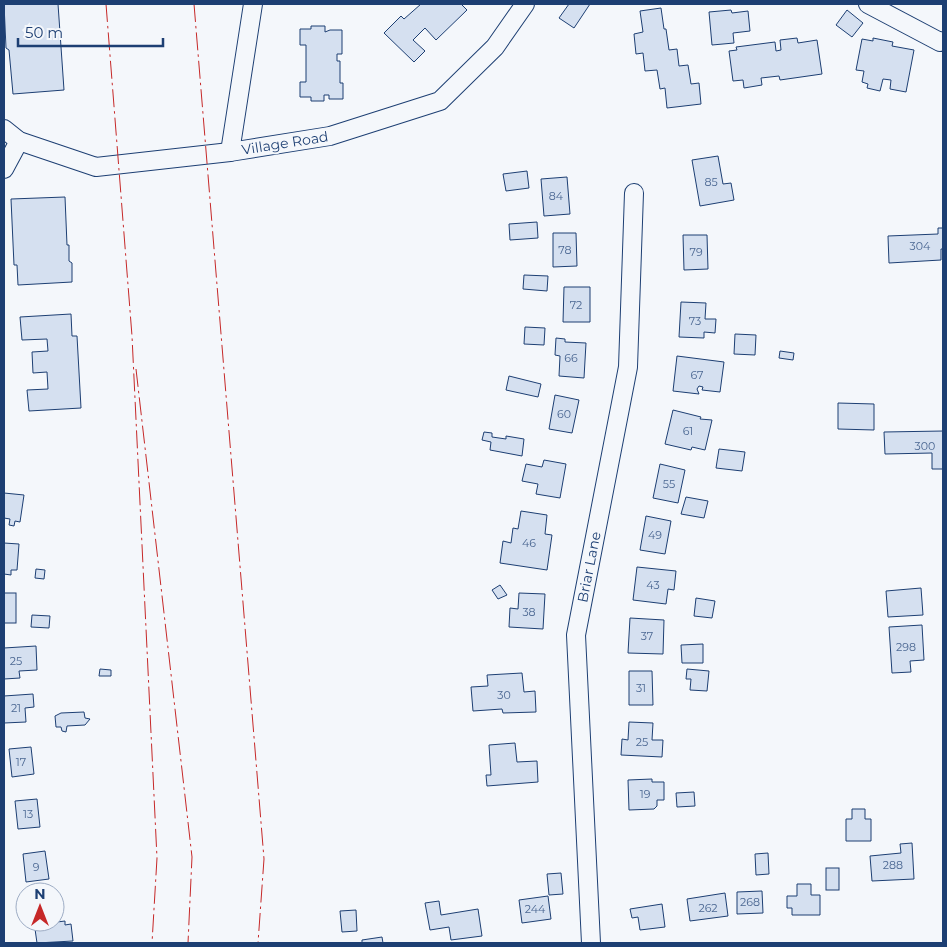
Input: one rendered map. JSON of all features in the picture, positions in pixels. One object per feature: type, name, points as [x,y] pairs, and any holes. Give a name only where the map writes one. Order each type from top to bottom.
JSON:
[{"type":"street","points":[[230,152],[253,4]]},
{"type":"street","name":"Village Road","points":[[4,130],[19,141],[96,168],[230,152],[330,136],[440,101],[495,47],[525,4]]},
{"type":"street","points":[[868,4],[940,42],[943,41]]},
{"type":"street","points":[[4,169],[19,141]]},
{"type":"street","name":"Briar Lane","points":[[591,943],[576,636],[628,367],[634,193]]},
{"type":"building","points":[[4,4],[58,4],[64,90],[13,94],[9,50],[6,48]]},
{"type":"building","points":[[421,4],[461,4],[467,10],[436,40],[425,28],[413,40],[425,51],[414,62],[384,33],[401,16],[404,19]]},
{"type":"building","points":[[569,4],[590,4],[574,28],[559,18]]},
{"type":"building","points":[[661,8],[669,50],[677,49],[679,66],[688,65],[691,84],[699,83],[701,104],[667,108],[665,88],[660,89],[657,70],[645,71],[643,53],[636,54],[634,34],[643,32],[640,11]]},
{"type":"building","points":[[731,10],[732,13],[748,11],[750,31],[733,33],[734,43],[712,45],[709,12]]},
{"type":"building","points":[[847,10],[863,23],[852,37],[836,25]]},
{"type":"building","points":[[311,26],[325,26],[325,32],[342,30],[342,54],[337,54],[337,61],[340,61],[340,83],[343,83],[343,99],[329,99],[329,95],[324,95],[324,101],[311,101],[311,97],[300,97],[300,82],[306,82],[306,45],[300,45],[300,29],[311,29]]},
{"type":"building","points":[[797,38],[798,43],[817,40],[822,74],[780,80],[779,76],[761,78],[762,85],[744,88],[743,80],[733,81],[729,51],[737,50],[736,47],[775,42],[776,51],[781,50],[780,40]]},
{"type":"building","points":[[873,38],[893,42],[892,46],[914,50],[906,92],[890,89],[891,80],[883,79],[880,91],[867,88],[868,84],[862,82],[864,71],[856,70],[862,39],[873,41]]},
{"type":"building","points":[[718,156],[723,184],[731,183],[734,200],[700,206],[692,160]]},
{"type":"building","points":[[527,171],[529,188],[506,191],[503,174]]},
{"type":"building","points":[[567,177],[570,214],[544,216],[541,179]]},
{"type":"building","points":[[65,197],[67,245],[69,245],[69,261],[72,263],[72,282],[18,285],[17,265],[14,265],[11,199]]},
{"type":"building","points":[[537,222],[538,238],[510,240],[509,224]]},
{"type":"building","points":[[938,228],[943,228],[941,260],[889,263],[888,236],[938,234]]},
{"type":"building","points":[[553,233],[576,233],[577,266],[553,267]]},
{"type":"building","points":[[683,235],[707,235],[708,269],[684,270]]},
{"type":"building","points":[[524,275],[548,276],[547,291],[523,289]]},
{"type":"building","points":[[564,287],[590,287],[590,322],[563,322]]},
{"type":"building","points":[[681,302],[706,303],[705,319],[716,319],[715,333],[704,332],[704,338],[679,337]]},
{"type":"building","points":[[71,314],[72,336],[77,336],[81,408],[29,411],[27,390],[48,389],[47,372],[33,373],[32,352],[48,351],[47,339],[22,340],[20,317]]},
{"type":"building","points":[[525,327],[545,328],[544,345],[524,344]]},
{"type":"building","points":[[735,334],[756,335],[755,355],[734,354]]},
{"type":"building","points":[[556,338],[565,339],[565,342],[586,343],[584,378],[559,376],[560,356],[555,355]]},
{"type":"building","points":[[780,351],[794,353],[793,360],[779,358]]},
{"type":"building","points":[[677,356],[724,362],[720,392],[702,390],[703,387],[699,386],[697,389],[699,394],[673,391]]},
{"type":"building","points":[[509,376],[541,384],[538,397],[506,390]]},
{"type":"building","points":[[555,395],[579,400],[572,433],[549,429]]},
{"type":"building","points":[[838,403],[874,404],[874,430],[838,429]]},
{"type":"building","points":[[673,410],[701,417],[700,419],[712,420],[705,450],[692,447],[691,450],[665,444]]},
{"type":"building","points":[[943,431],[943,469],[932,469],[932,453],[885,454],[884,432]]},
{"type":"building","points":[[484,432],[492,433],[492,437],[506,439],[506,436],[524,439],[522,456],[490,450],[491,442],[482,440]]},
{"type":"building","points":[[719,449],[745,452],[742,471],[716,468]]},
{"type":"building","points":[[544,460],[566,464],[560,498],[536,494],[538,484],[522,481],[526,464],[542,467]]},
{"type":"building","points":[[660,464],[685,470],[678,503],[653,498]]},
{"type":"building","points":[[4,493],[24,495],[20,522],[15,521],[14,526],[9,525],[10,519],[4,518]]},
{"type":"building","points":[[686,497],[708,501],[704,518],[681,514]]},
{"type":"building","points":[[521,511],[547,515],[545,534],[552,535],[547,570],[500,563],[503,541],[511,543],[513,528],[518,529]]},
{"type":"building","points":[[646,516],[671,521],[665,554],[640,550]]},
{"type":"building","points":[[4,543],[19,544],[17,570],[11,570],[11,575],[4,574]]},
{"type":"building","points":[[637,567],[676,571],[674,590],[668,589],[666,604],[633,600]]},
{"type":"building","points":[[36,569],[45,570],[44,579],[35,578]]},
{"type":"building","points":[[500,585],[507,595],[498,599],[492,590]]},
{"type":"building","points":[[921,588],[923,615],[888,617],[886,591]]},
{"type":"building","points":[[4,593],[16,593],[16,623],[4,623]]},
{"type":"building","points":[[519,593],[545,594],[543,629],[509,627],[510,608],[518,609]]},
{"type":"building","points":[[696,598],[715,601],[712,618],[694,616]]},
{"type":"building","points":[[32,615],[50,616],[49,628],[31,627]]},
{"type":"building","points":[[630,618],[664,620],[663,654],[628,653]]},
{"type":"building","points":[[922,625],[924,660],[910,661],[911,672],[892,673],[889,627]]},
{"type":"building","points":[[703,644],[703,663],[682,663],[681,645]]},
{"type":"building","points":[[36,646],[37,670],[19,671],[20,678],[4,679],[4,648]]},
{"type":"building","points":[[100,669],[111,670],[111,676],[99,676]]},
{"type":"building","points":[[687,669],[709,671],[707,691],[690,690],[691,679],[686,679]]},
{"type":"building","points":[[629,671],[652,671],[653,705],[629,705]]},
{"type":"building","points":[[522,673],[524,692],[535,691],[536,712],[503,713],[502,709],[473,711],[471,687],[488,686],[487,675]]},
{"type":"building","points":[[33,694],[34,707],[25,708],[26,722],[4,723],[4,696]]},
{"type":"building","points":[[84,712],[85,718],[90,719],[85,725],[67,726],[66,732],[62,731],[61,727],[56,727],[55,716],[61,713]]},
{"type":"building","points":[[629,722],[653,723],[652,740],[663,740],[662,757],[621,755],[622,739],[628,740]]},
{"type":"building","points":[[515,743],[517,762],[537,761],[538,782],[487,786],[486,775],[491,775],[489,745]]},
{"type":"building","points":[[31,747],[34,774],[12,777],[9,749]]},
{"type":"building","points":[[652,779],[652,782],[664,782],[664,800],[657,800],[657,806],[654,809],[629,810],[628,780]]},
{"type":"building","points":[[694,792],[695,806],[677,807],[676,793]]},
{"type":"building","points":[[37,799],[40,827],[18,829],[15,801]]},
{"type":"building","points":[[852,809],[865,809],[865,819],[871,819],[871,841],[846,841],[846,819],[852,819]]},
{"type":"building","points":[[912,843],[914,879],[872,881],[870,856],[901,853],[900,844]]},
{"type":"building","points":[[45,851],[49,879],[26,882],[23,854]]},
{"type":"building","points":[[768,853],[769,874],[756,875],[755,854]]},
{"type":"building","points":[[826,868],[839,868],[839,890],[826,890]]},
{"type":"building","points":[[561,873],[563,894],[549,895],[547,874]]},
{"type":"building","points":[[797,884],[811,884],[811,895],[820,895],[820,915],[792,915],[792,908],[787,908],[787,896],[797,896]]},
{"type":"building","points":[[762,891],[763,913],[737,914],[737,892]]},
{"type":"building","points":[[725,893],[728,916],[690,921],[687,899]]},
{"type":"building","points":[[548,896],[551,919],[522,923],[519,900]]},
{"type":"building","points":[[439,901],[441,915],[478,909],[482,936],[451,940],[449,927],[430,930],[425,903]]},
{"type":"building","points":[[662,904],[665,927],[640,930],[638,917],[632,918],[630,909]]},
{"type":"building","points":[[356,910],[357,931],[342,932],[340,911]]},
{"type":"building","points":[[71,924],[73,941],[37,943],[35,932],[65,932],[65,925]]},
{"type":"building","points":[[382,937],[383,943],[362,943],[362,940]]},
{"type":"power","points":[[106,4],[132,336],[157,858],[152,943]]},
{"type":"power","points":[[194,4],[264,859],[258,943]]},
{"type":"power","points":[[136,369],[192,857],[188,943]]}]
